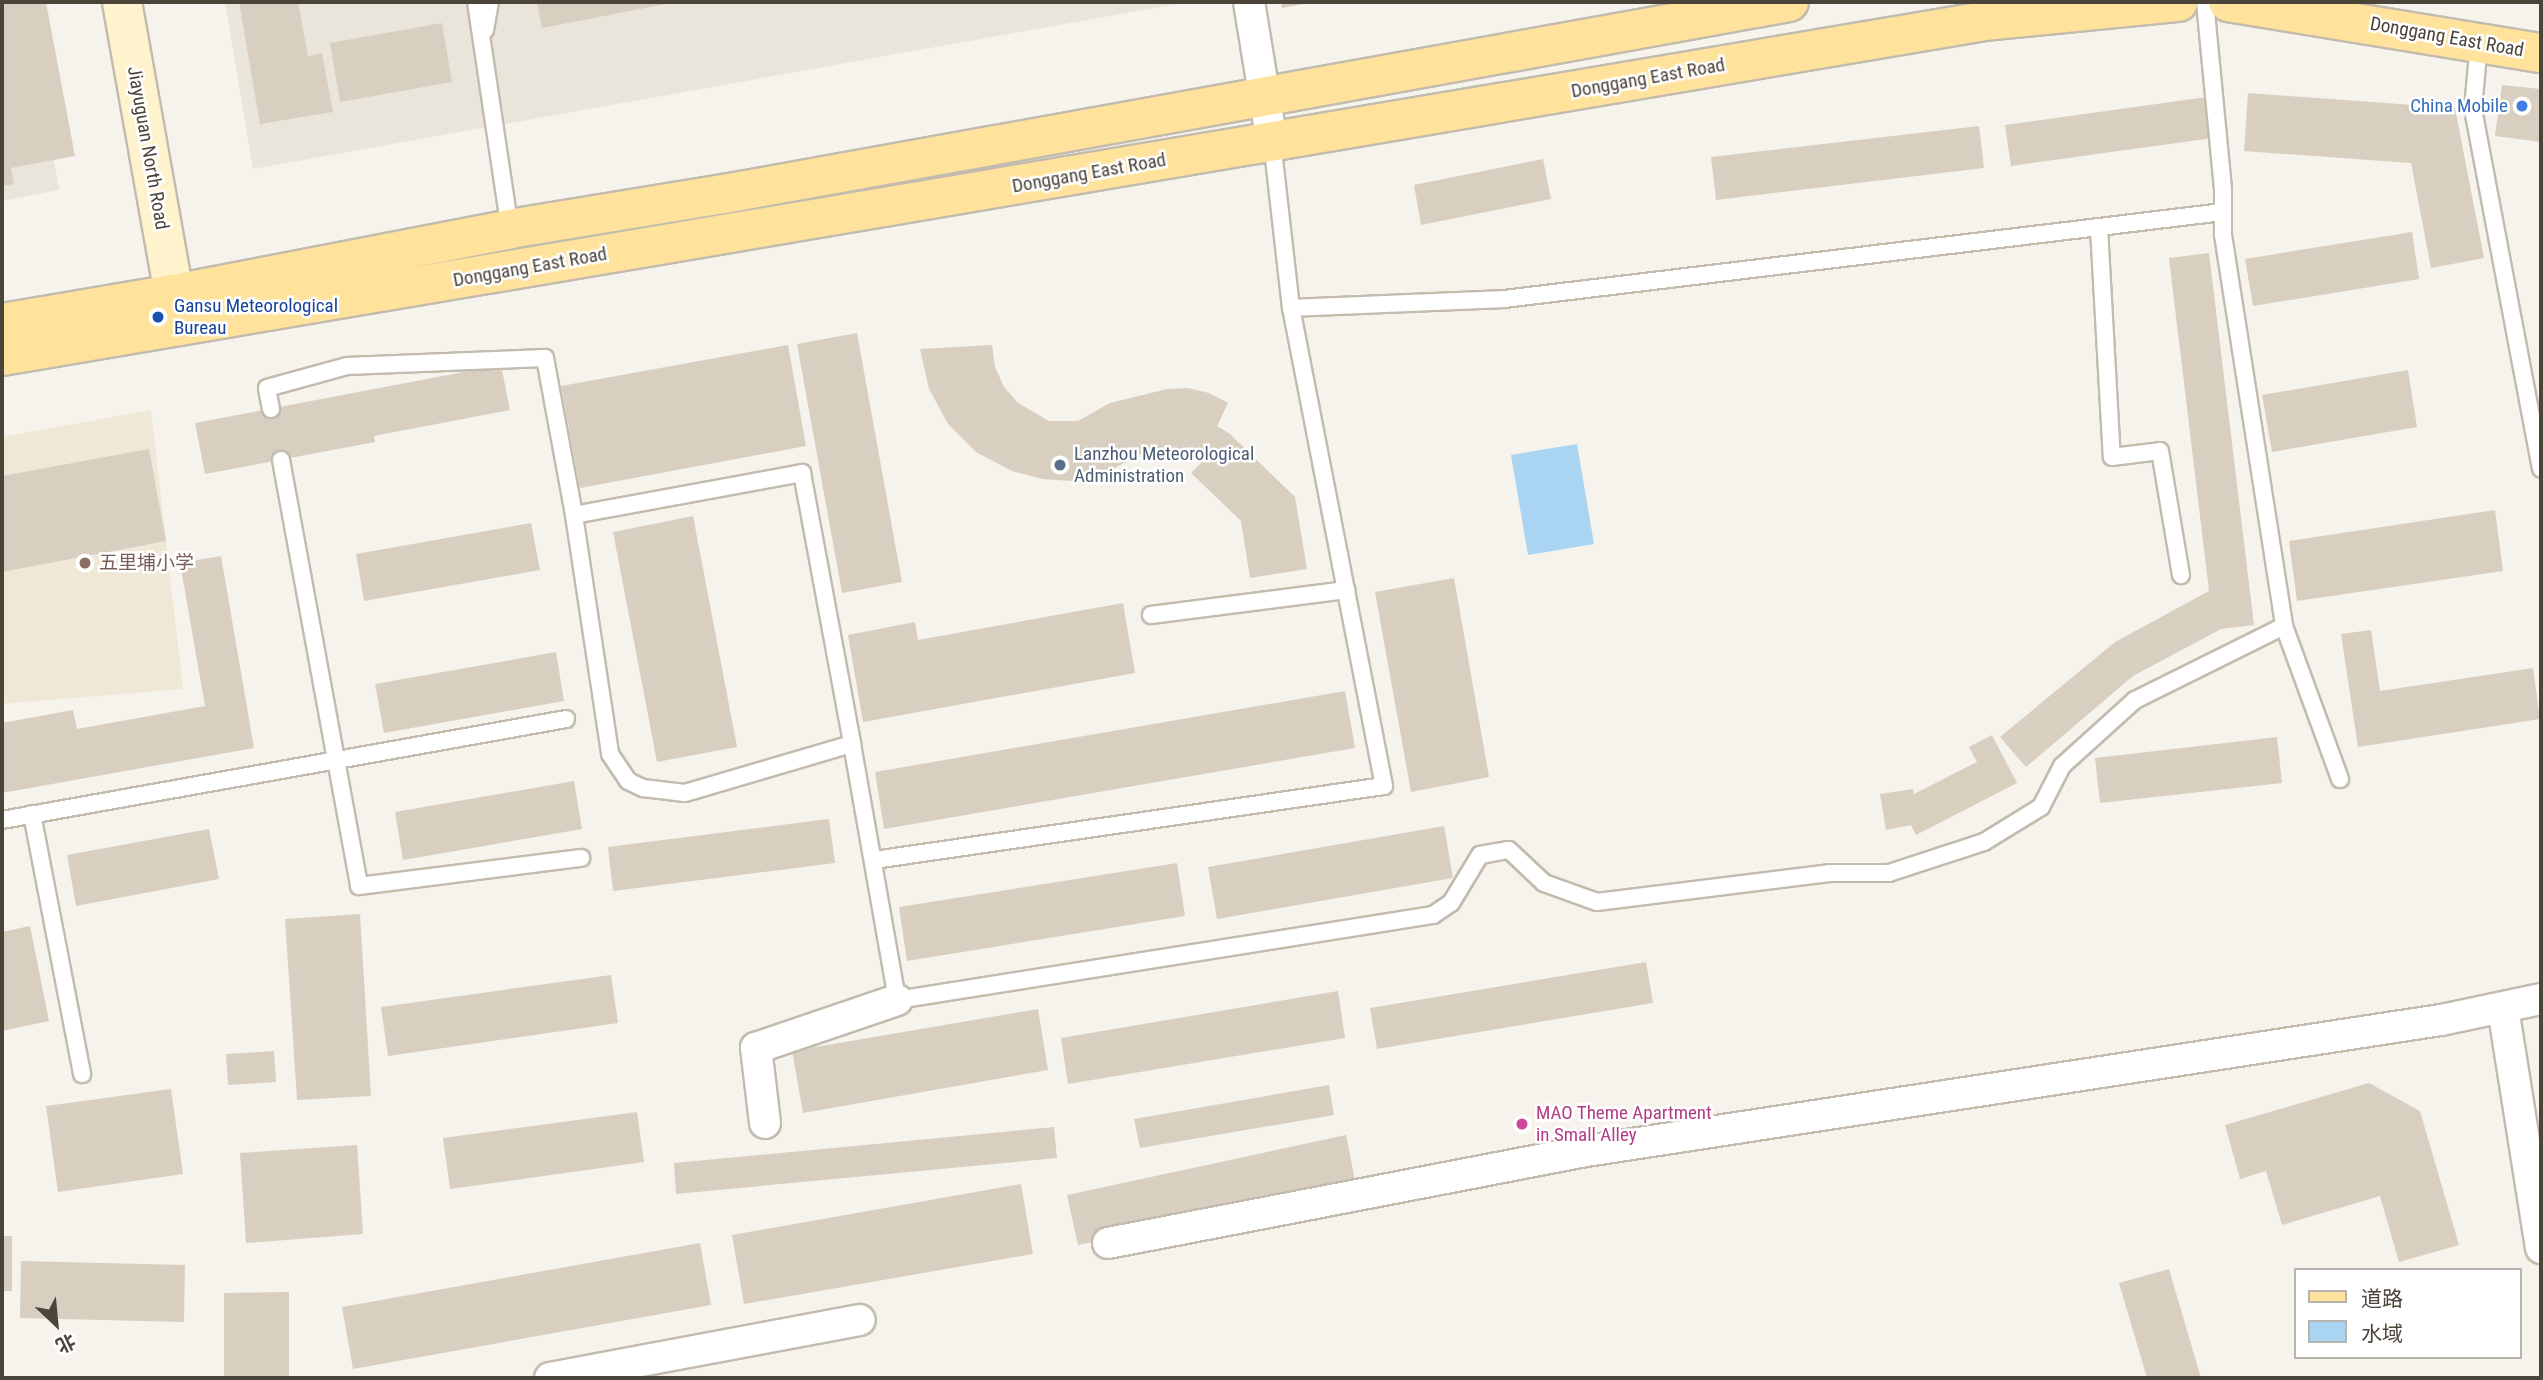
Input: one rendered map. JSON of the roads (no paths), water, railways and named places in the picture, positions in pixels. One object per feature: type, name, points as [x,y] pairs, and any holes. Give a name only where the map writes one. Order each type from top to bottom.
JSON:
[{"type":"main road","name":"Jiayuguan North Road","points":[[122,2],[177,310]]},
{"type":"main road","name":"Donggang East Road","points":[[2,356],[177,310],[510,229],[724,194],[1264,94],[1357,80],[1789,2]]},
{"type":"main road","name":"Donggang East Road","points":[[2,323],[177,310],[1272,142],[1984,12],[2178,2]]},
{"type":"main road","name":"Donggang East Road","points":[[2228,2],[2541,53]]},
{"type":"street","points":[[1249,2],[1272,142]]},
{"type":"street","points":[[1108,1243],[1593,1150],[2089,1075],[2503,1008],[2541,999]]},
{"type":"street","points":[[765,1123],[756,1048],[897,1000]]},
{"type":"street","points":[[2503,1008],[2541,1248]]},
{"type":"street","points":[[550,1378],[860,1320]]},
{"type":"lane","points":[[476,2],[510,229]]},
{"type":"lane","points":[[483,46],[490,2]]},
{"type":"lane","points":[[2205,2],[2223,235],[2284,626],[2340,779]]},
{"type":"lane","points":[[2479,43],[2473,109],[2541,469]]},
{"type":"lane","points":[[874,860],[1384,786],[1291,309],[1272,142]]},
{"type":"lane","points":[[1291,309],[1504,299],[2223,212]]},
{"type":"lane","points":[[2099,229],[2112,457],[2160,451],[2181,575]]},
{"type":"lane","points":[[271,409],[267,388],[347,366],[545,358],[574,515],[610,754],[628,781],[643,788],[685,793],[852,744]]},
{"type":"lane","points":[[281,460],[359,886],[580,858]]},
{"type":"lane","points":[[574,515],[802,472],[874,860],[897,1000],[1433,915],[1451,903],[1480,855],[1509,850],[1544,883],[1597,902],[1829,873],[1889,873],[1984,842],[2041,807],[2062,765],[2135,700],[2284,626]]},
{"type":"lane","points":[[1151,615],[1346,590]]},
{"type":"lane","points":[[2,820],[566,719]]},
{"type":"lane","points":[[32,814],[82,1074]]},
{"type":"water","points":[[1577,444],[1594,544],[1528,555],[1511,455]]},
{"type":"place","name":"China Mobile","points":[[2522,106]]},
{"type":"place","name":"Gansu Meteorological Bureau","points":[[158,317]]},
{"type":"place","name":"Lanzhou Meteorological Administration","points":[[1060,465]]},
{"type":"place","name":"五里埔小学","points":[[85,563]]},
{"type":"place","name":"MAO Theme Apartment in Small Alley","points":[[1522,1124]]}]
